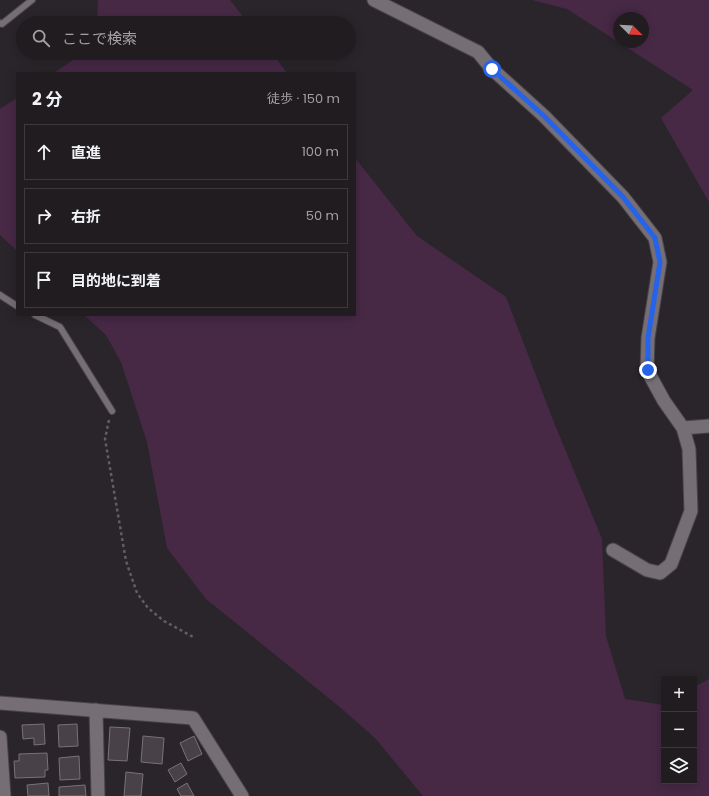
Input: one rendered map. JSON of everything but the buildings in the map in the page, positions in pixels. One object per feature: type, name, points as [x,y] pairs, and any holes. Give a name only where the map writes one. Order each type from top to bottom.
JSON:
[{"type":"street","points":[[374,0],[478,52],[492,69],[544,116],[623,197],[655,238],[660,262],[648,338],[648,370],[664,401],[683,428],[689,449],[691,511],[671,564],[660,573],[647,570],[613,550]]},
{"type":"street","points":[[683,428],[709,426]]},
{"type":"street","points":[[0,703],[193,718],[242,796]]},
{"type":"street","points":[[96,710],[98,796]]},
{"type":"street","points":[[0,737],[4,796]]},
{"type":"lane","points":[[0,24],[32,0]]},
{"type":"lane","points":[[0,295],[16,305]]},
{"type":"lane","points":[[37,316],[60,327],[112,411]]},
{"type":"path","points":[[112,411],[105,439],[126,561],[137,593],[148,608],[164,621],[195,638]]},
{"type":"shaded area","points":[[98,0],[230,0],[243,16],[97,16]]},
{"type":"shaded area","points":[[532,0],[709,0],[709,202],[661,118],[693,90],[628,48],[649,48],[649,12],[613,12],[613,39],[567,9]]},
{"type":"shaded area","points":[[73,60],[277,60],[286,72],[55,72]]},
{"type":"shaded area","points":[[16,99],[16,250],[0,235],[0,109]]},
{"type":"shaded area","points":[[356,159],[417,236],[506,297],[553,420],[602,539],[606,636],[625,699],[661,705],[661,784],[697,784],[697,685],[709,679],[709,796],[423,796],[375,738],[341,708],[206,599],[167,548],[147,442],[121,362],[106,335],[85,316],[356,316]]},
{"type":"route","points":[[492,69],[544,116],[623,197],[655,238],[660,262],[648,338],[648,370]]}]
